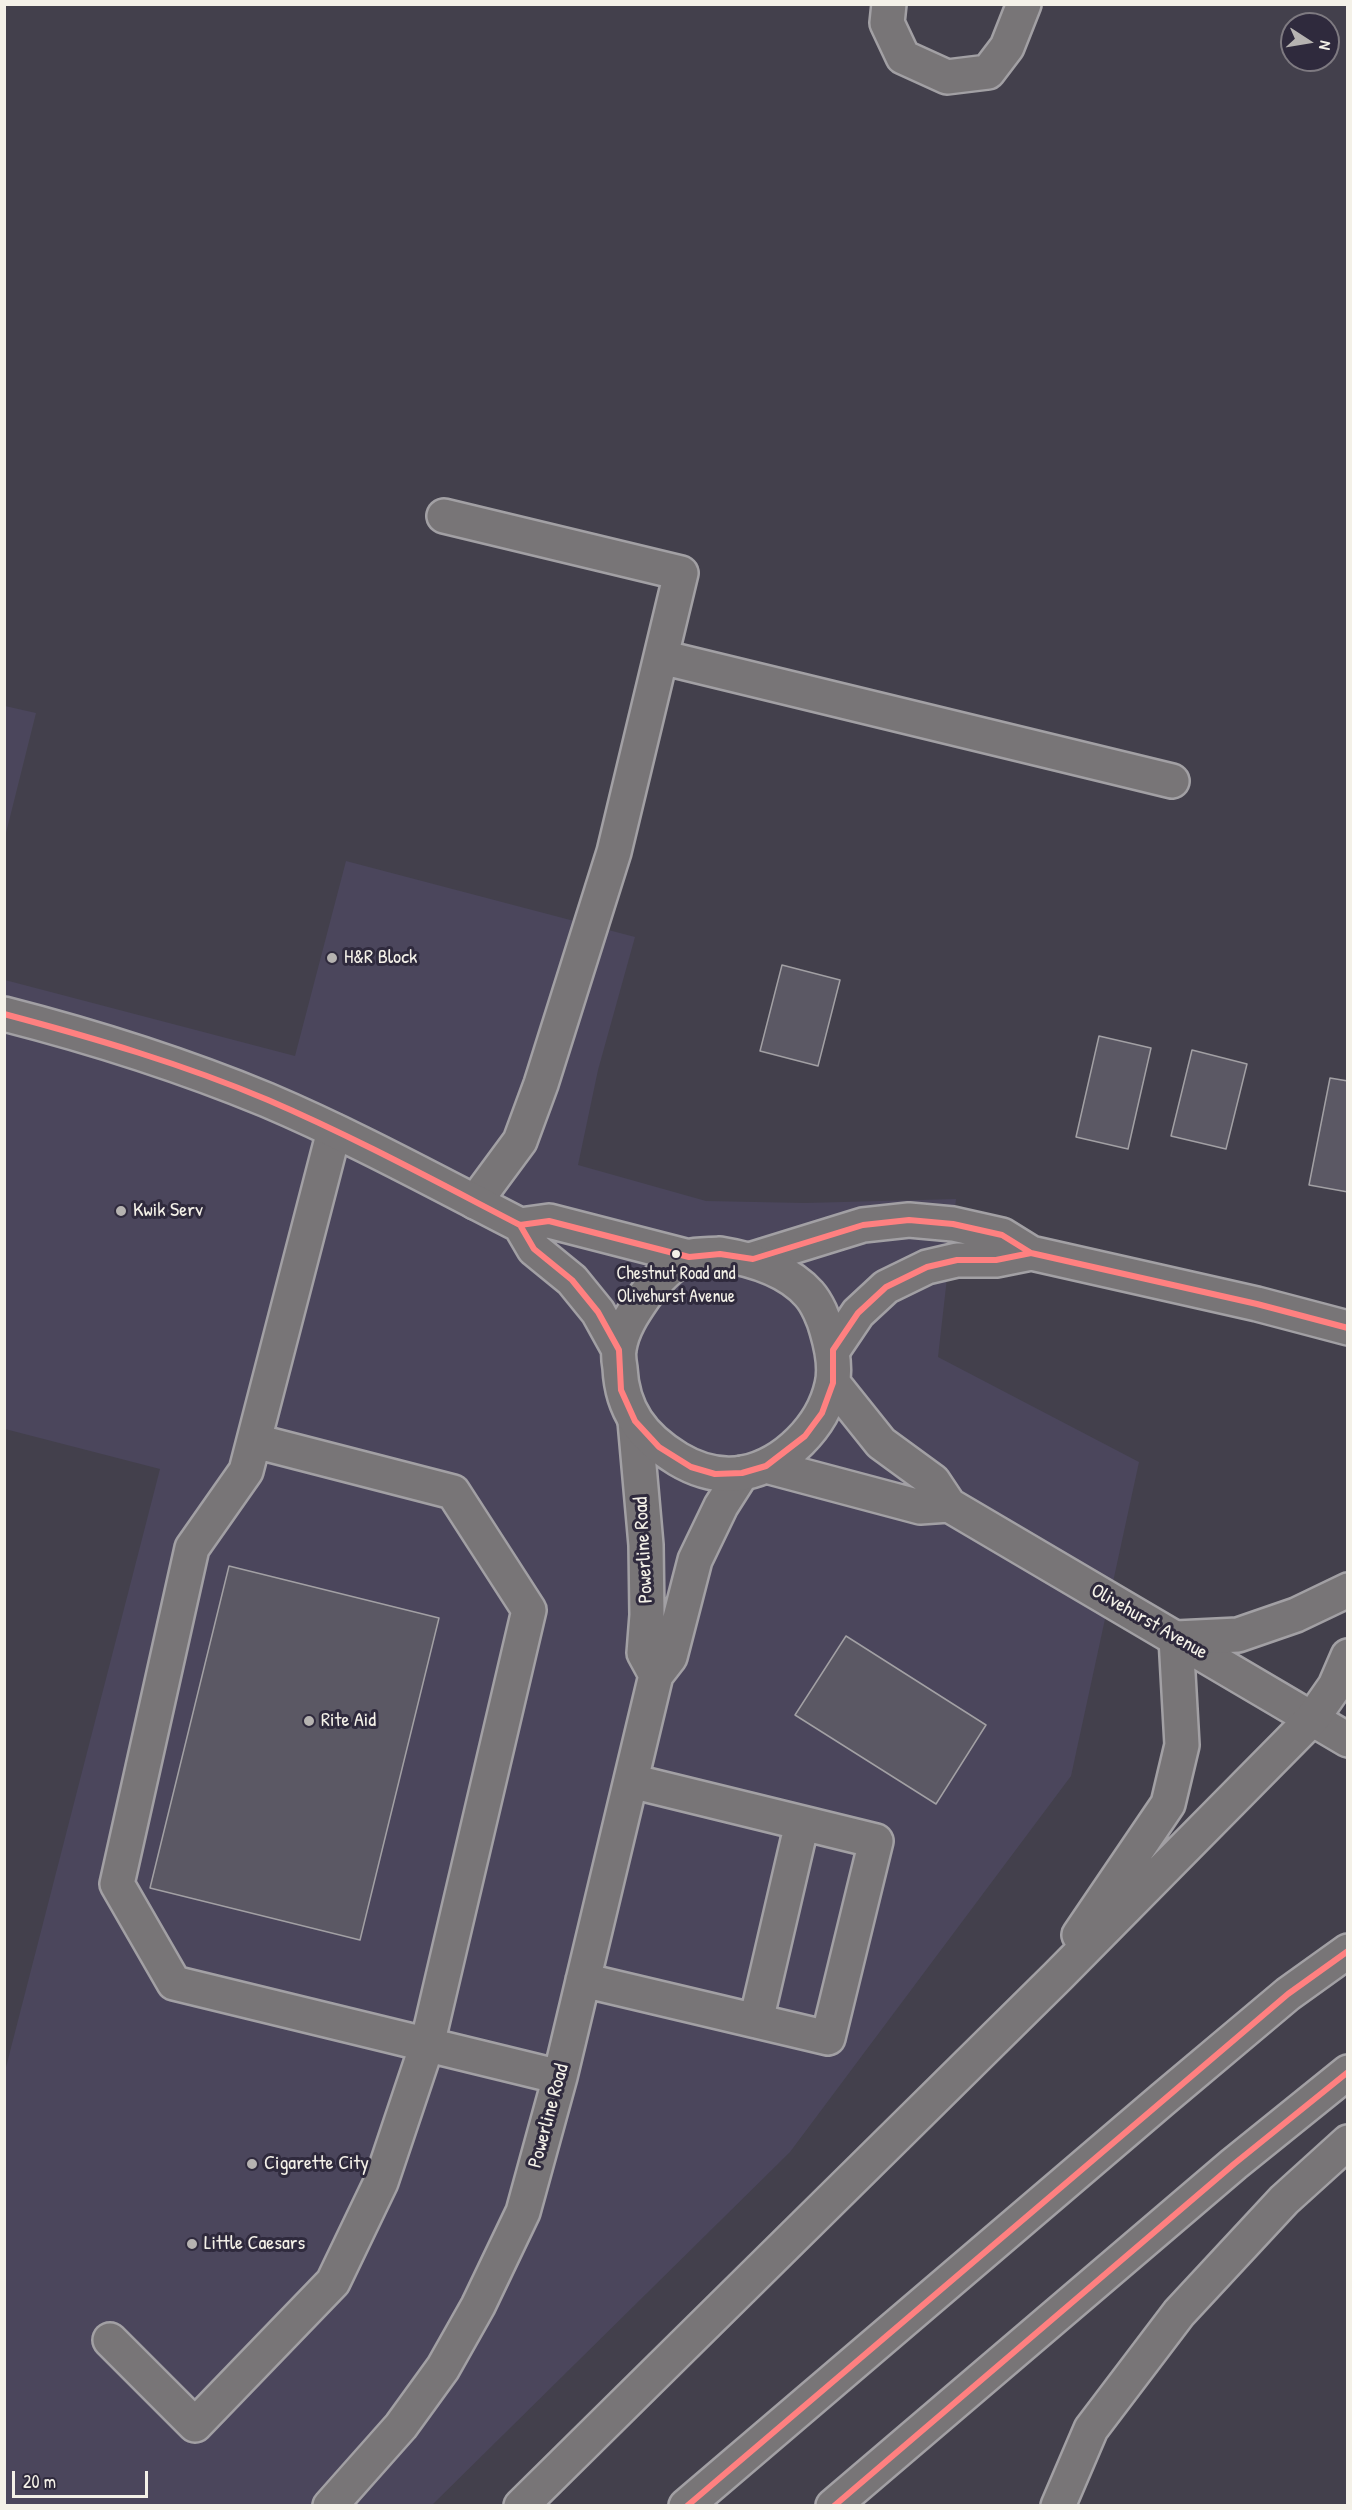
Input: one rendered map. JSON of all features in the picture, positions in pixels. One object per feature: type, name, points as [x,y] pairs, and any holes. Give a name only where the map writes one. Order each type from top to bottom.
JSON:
[{"type":"main road","points":[[889,4],[887,23],[903,57],[947,77],[988,72],[1007,47],[1024,4]]},
{"type":"main road","points":[[444,516],[681,573],[614,852],[541,1084],[519,1141],[475,1202]]},
{"type":"main road","points":[[661,657],[1173,780]]},
{"type":"main road","points":[[4,1014],[68,1030],[150,1056],[268,1101],[334,1131],[519,1225],[534,1249],[572,1280],[598,1312],[619,1350]]},
{"type":"main road","points":[[334,1131],[246,1472],[192,1548],[117,1884],[174,1983],[560,2077]]},
{"type":"main road","points":[[753,1259],[829,1238],[863,1225],[909,1220],[953,1224],[1002,1235],[1031,1253],[1257,1304],[1347,1328]]},
{"type":"main road","points":[[519,1225],[549,1221],[689,1257],[720,1254],[753,1259],[784,1275],[810,1294],[825,1322],[833,1350],[833,1383]]},
{"type":"main road","points":[[833,1350],[858,1313],[886,1287],[927,1267],[957,1260],[996,1260],[1031,1253]]},
{"type":"main road","points":[[689,1257],[670,1269],[652,1285],[629,1318],[619,1350],[621,1390],[635,1421],[659,1448],[692,1467],[715,1474],[754,1469],[920,1507],[950,1505]]},
{"type":"main road","name":"Powerline Road","points":[[330,2505],[401,2426],[443,2367],[478,2306],[523,2212],[560,2077],[657,1675],[670,1657],[695,1560],[721,1506],[754,1469],[805,1436],[822,1413],[833,1383]]},
{"type":"main road","name":"Olivehurst Avenue","points":[[833,1383],[881,1443],[933,1481],[950,1505],[1347,1740]]},
{"type":"main road","name":"Powerline Road","points":[[635,1421],[646,1545],[647,1615],[644,1653],[657,1675]]},
{"type":"main road","points":[[110,2340],[195,2425],[333,2282],[381,2182],[427,2045],[529,1610],[453,1492],[255,1441]]},
{"type":"main road","points":[[1058,1977],[1082,1929],[1167,1804],[1182,1745],[1176,1638],[1238,1635],[1296,1616],[1347,1590]]},
{"type":"main road","points":[[520,2505],[1058,1977],[1312,1719],[1335,1686],[1347,1656]]},
{"type":"main road","points":[[583,1980],[828,2038],[876,1841],[631,1781]]},
{"type":"main road","points":[[756,2020],[802,1823]]},
{"type":"main road","points":[[686,2505],[1181,2084],[1288,1995],[1347,1951]]},
{"type":"main road","points":[[832,2505],[1234,2164],[1347,2072]]},
{"type":"main road","points":[[1058,2505],[1091,2429],[1179,2313],[1284,2200],[1347,2142]]},
{"type":"shaded area","points":[[4,706],[36,713],[5,837]]},
{"type":"shaded area","points":[[346,861],[635,937],[598,1070],[578,1165],[706,1201],[805,1203],[956,1199],[938,1357],[1139,1462],[1071,1776],[790,2152],[432,2505],[5,2505],[5,2071],[160,1469],[5,1429],[5,980],[295,1056]]},
{"type":"building","points":[[782,965],[840,980],[818,1066],[760,1051]]},
{"type":"building","points":[[1099,1036],[1151,1048],[1128,1149],[1076,1137]]},
{"type":"building","points":[[1192,1050],[1247,1064],[1226,1149],[1171,1136]]},
{"type":"building","points":[[1330,1078],[1348,1081],[1348,1192],[1309,1185]]},
{"type":"building","points":[[229,1566],[439,1618],[360,1940],[150,1888]]},
{"type":"building","points":[[846,1636],[986,1725],[936,1804],[795,1715]]},
{"type":"transit line","points":[[4,1014],[138,1052],[268,1100],[364,1144],[520,1225],[534,1249],[572,1280],[598,1312],[619,1350],[621,1390],[635,1421],[659,1447],[691,1467],[715,1474],[742,1473],[766,1466],[805,1436],[822,1413],[833,1383],[833,1350],[858,1313],[886,1287],[927,1267],[957,1260],[996,1260],[1031,1253]]},
{"type":"transit line","points":[[520,1225],[549,1221],[689,1257],[720,1254],[753,1259],[863,1225],[909,1220],[953,1224],[1002,1235],[1031,1253],[1257,1304],[1348,1328]]},
{"type":"transit line","points":[[687,2506],[1288,1994],[1348,1951]]},
{"type":"transit line","points":[[834,2506],[1234,2164],[1348,2072]]},
{"type":"place","name":"H&R Block","points":[[332,958]]},
{"type":"place","name":"Kwik Serv","points":[[121,1211]]},
{"type":"place","name":"Chestnut Road and Olivehurst Avenue","points":[[676,1254]]},
{"type":"place","name":"Rite Aid","points":[[309,1721]]},
{"type":"place","name":"Cigarette City","points":[[252,2164]]},
{"type":"place","name":"Little Caesars","points":[[192,2244]]}]
